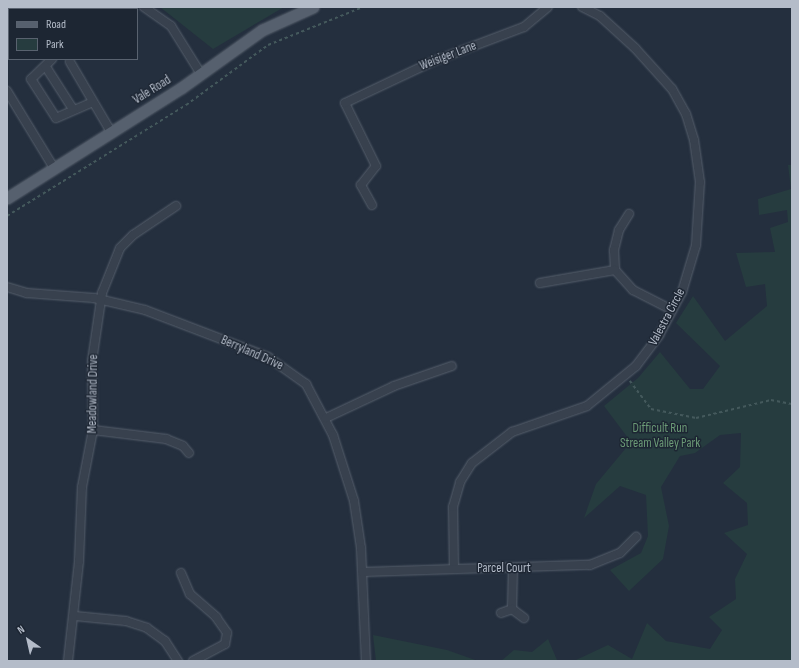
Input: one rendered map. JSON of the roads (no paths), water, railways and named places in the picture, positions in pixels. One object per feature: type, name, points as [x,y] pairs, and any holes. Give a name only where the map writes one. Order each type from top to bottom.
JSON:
[{"type":"main road","name":"Vale Road","points":[[7,198],[201,74],[262,30],[313,7]]},
{"type":"street","points":[[144,7],[170,26],[201,74]]},
{"type":"street","name":"Weisiger Lane","points":[[372,205],[361,185],[376,166],[345,103],[434,61],[524,28],[548,7]]},
{"type":"street","name":"Valestra Circle","points":[[454,569],[453,507],[460,482],[472,463],[502,438],[577,411],[625,376],[647,353],[672,310],[691,266],[699,224],[700,182],[691,127],[680,101],[654,68],[600,16],[582,7]]},
{"type":"street","points":[[51,60],[46,67],[33,75],[32,82],[56,118],[73,109],[93,102]]},
{"type":"street","points":[[69,60],[111,132]]},
{"type":"street","points":[[46,67],[73,109]]},
{"type":"street","points":[[7,91],[54,168]]},
{"type":"street","name":"Meadowland Drive","points":[[68,661],[74,616],[80,499],[93,430],[92,360],[100,300],[108,271],[120,248],[133,235],[176,206]]},
{"type":"street","points":[[629,214],[618,237],[615,270],[633,290],[672,310]]},
{"type":"street","points":[[540,283],[615,270]]},
{"type":"street","name":"Berryland Drive","points":[[7,287],[27,293],[100,300],[170,319],[280,363],[306,384],[326,418],[354,501],[363,572],[366,661]]},
{"type":"street","points":[[326,418],[394,386],[452,366]]},
{"type":"street","points":[[93,430],[166,439],[188,453]]},
{"type":"street","name":"Parcel Court","points":[[363,572],[454,569],[571,568],[601,563],[620,553],[636,537]]},
{"type":"street","points":[[512,608],[513,568]]},
{"type":"street","points":[[181,573],[190,594],[216,617],[227,633],[225,644],[193,661]]},
{"type":"street","points":[[501,613],[512,608]]},
{"type":"street","points":[[512,608],[524,618]]},
{"type":"street","points":[[74,616],[126,621],[147,628],[165,641],[178,661]]},
{"type":"park label","name":"Difficult Run Stream Valley Park","points":[[660,436]]}]
